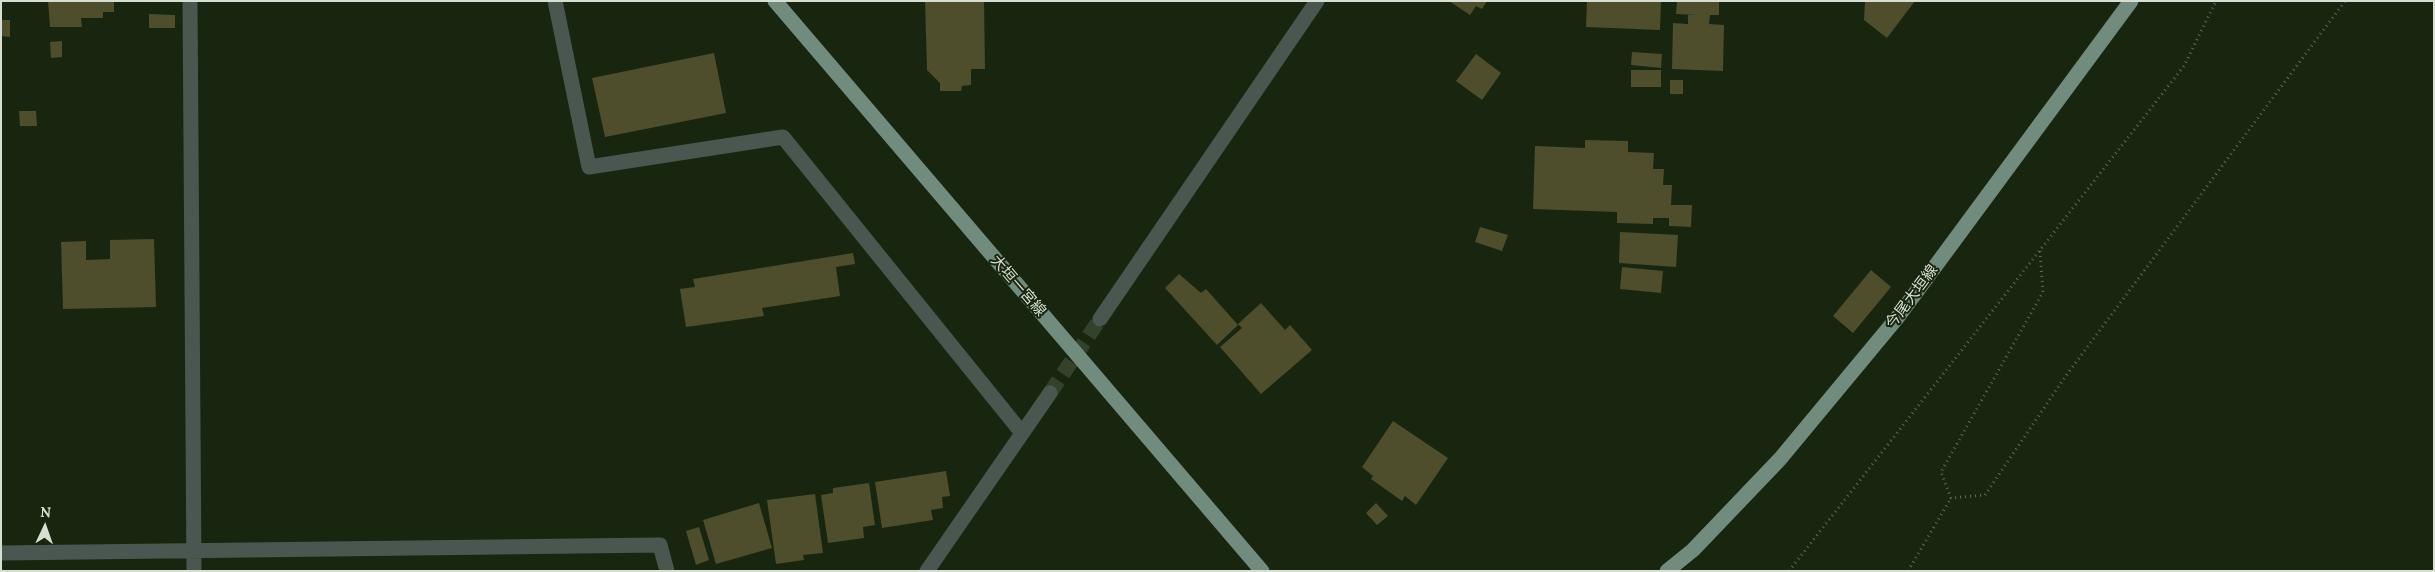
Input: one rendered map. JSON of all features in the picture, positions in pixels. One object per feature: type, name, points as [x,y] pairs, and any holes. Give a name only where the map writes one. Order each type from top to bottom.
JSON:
[{"type":"main road","name":"大垣一宮線","points":[[775,1],[1262,571]]},
{"type":"main road","name":"今尾大垣線","points":[[1667,571],[1693,550],[1780,459],[1897,318],[2131,1]]},
{"type":"street","points":[[190,1],[194,571]]},
{"type":"street","points":[[555,1],[589,166],[783,138],[1022,433]]},
{"type":"street","points":[[1100,318],[1318,1]]},
{"type":"street","points":[[927,571],[1050,393]]},
{"type":"street","points":[[1,553],[660,545],[667,571]]},
{"type":"path","points":[[1789,571],[2184,66],[2216,1]]},
{"type":"path","points":[[1951,498],[1986,494],[2065,377],[2345,1]]},
{"type":"path","points":[[1951,498],[1941,472],[2042,292],[2040,251]]},
{"type":"path","points":[[1908,571],[1951,498]]},
{"type":"building","points":[[48,1],[114,1],[114,12],[103,12],[103,18],[81,18],[82,27],[50,27]]},
{"type":"building","points":[[925,1],[984,1],[985,69],[971,69],[971,85],[962,86],[961,91],[940,91],[940,83],[927,70]]},
{"type":"building","points":[[1449,1],[1487,1],[1482,9],[1476,6],[1470,15]]},
{"type":"building","points":[[1587,1],[1661,1],[1660,30],[1586,27]]},
{"type":"building","points":[[1677,1],[1719,1],[1719,15],[1710,15],[1709,24],[1724,25],[1723,71],[1672,69],[1673,23],[1688,24],[1688,15],[1696,15],[1676,14]]},
{"type":"building","points":[[1865,1],[1915,1],[1887,38],[1864,20]]},
{"type":"building","points":[[149,14],[175,15],[175,28],[149,28]]},
{"type":"building","points":[[1,20],[10,20],[10,37],[1,36]]},
{"type":"building","points":[[62,41],[62,57],[51,58],[50,42]]},
{"type":"building","points":[[1632,52],[1662,54],[1661,68],[1631,65]]},
{"type":"building","points":[[714,53],[726,113],[605,137],[592,78]]},
{"type":"building","points":[[1476,54],[1501,73],[1482,100],[1456,81]]},
{"type":"building","points":[[1631,70],[1661,70],[1661,87],[1631,87]]},
{"type":"building","points":[[1670,80],[1683,80],[1683,94],[1670,94]]},
{"type":"building","points":[[19,111],[36,111],[37,126],[20,126]]},
{"type":"building","points":[[1585,140],[1628,141],[1628,152],[1654,153],[1653,169],[1664,169],[1663,185],[1672,185],[1671,205],[1692,205],[1691,227],[1669,226],[1669,218],[1653,218],[1653,224],[1617,223],[1617,212],[1533,209],[1535,146],[1585,148]]},
{"type":"building","points":[[1480,227],[1508,235],[1502,251],[1475,242]]},
{"type":"building","points":[[1620,232],[1678,235],[1676,267],[1619,263]]},
{"type":"building","points":[[154,239],[156,307],[63,309],[61,242],[86,241],[86,260],[110,259],[110,240]]},
{"type":"building","points":[[853,253],[855,264],[836,267],[840,296],[762,308],[764,316],[686,327],[680,289],[695,287],[693,279]]},
{"type":"building","points":[[1622,267],[1663,271],[1661,293],[1620,289]]},
{"type":"building","points":[[1871,270],[1891,287],[1853,333],[1833,316]]},
{"type":"building","points":[[1179,274],[1201,293],[1206,289],[1238,325],[1217,345],[1165,288]]},
{"type":"building","points":[[1261,303],[1285,330],[1290,325],[1312,350],[1261,394],[1220,347],[1242,328],[1238,324]]},
{"type":"building","points":[[1393,421],[1448,458],[1416,505],[1405,496],[1402,501],[1371,479],[1373,476],[1362,467]]},
{"type":"building","points":[[946,471],[950,496],[942,497],[943,508],[931,510],[933,520],[882,528],[875,482]]},
{"type":"building","points":[[869,483],[875,525],[863,527],[864,538],[828,543],[821,495],[833,493],[833,488]]},
{"type":"building","points":[[815,494],[823,553],[803,555],[804,560],[776,564],[767,500]]},
{"type":"building","points":[[759,503],[772,548],[716,564],[703,520]]},
{"type":"building","points":[[1376,503],[1388,516],[1377,525],[1366,513]]},
{"type":"building","points":[[699,527],[709,560],[696,565],[686,531]]},
{"type":"tunnel","points":[[1050,393],[1100,319]]}]
